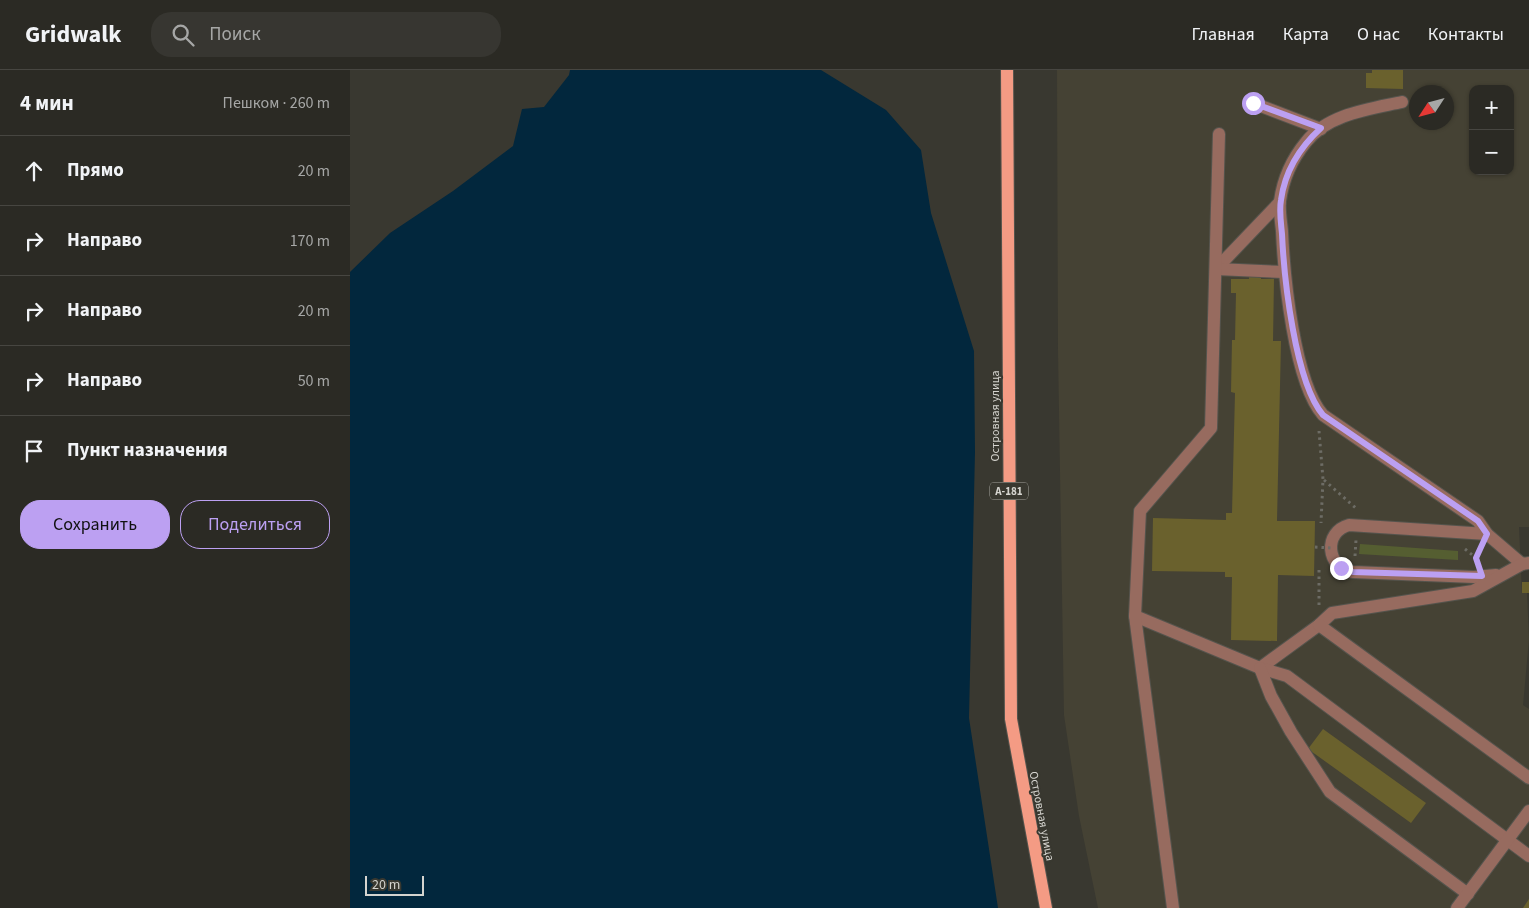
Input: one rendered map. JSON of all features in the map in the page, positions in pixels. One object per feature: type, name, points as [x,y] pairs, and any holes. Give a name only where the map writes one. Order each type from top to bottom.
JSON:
[{"type":"main road","name":"Островная улица","points":[[1007,70],[1011,719],[1015,749],[1046,908]]},
{"type":"lane","points":[[1260,668],[1319,626],[1332,613],[1473,590],[1525,563],[1487,534],[1478,521],[1323,415],[1309,392],[1299,357],[1284,272],[1280,202],[1290,168],[1307,140],[1335,119],[1402,102]]},
{"type":"lane","points":[[1253,103],[1321,128]]},
{"type":"lane","points":[[1173,908],[1135,616],[1140,511],[1211,428],[1219,134]]},
{"type":"lane","points":[[1216,269],[1280,202]]},
{"type":"lane","points":[[1216,269],[1284,272]]},
{"type":"lane","points":[[1487,534],[1349,525],[1336,533],[1332,540],[1331,548],[1334,561],[1346,571],[1501,575]]},
{"type":"lane","points":[[1135,616],[1260,668],[1287,676],[1529,856]]},
{"type":"lane","points":[[1319,626],[1529,778]]},
{"type":"lane","points":[[1260,668],[1271,696],[1291,732],[1330,792],[1468,894]]},
{"type":"lane","points":[[1458,908],[1529,811]]},
{"type":"path","points":[[1317,407],[1323,479],[1321,522]]},
{"type":"path","points":[[1323,479],[1358,510],[1358,518]]},
{"type":"path","points":[[1482,576],[1476,558],[1487,534]]},
{"type":"path","points":[[1315,547],[1331,548]]},
{"type":"path","points":[[1351,549],[1356,549]]},
{"type":"path","points":[[1319,570],[1319,626]]},
{"type":"shaded area","points":[[1057,70],[1529,70],[1529,527],[1519,527],[1522,593],[1527,593],[1529,639],[1523,705],[1529,709],[1529,908],[1098,908],[1079,816],[1064,715],[1058,350]]},
{"type":"green space","points":[[1360,544],[1458,551],[1458,560],[1359,554]]},
{"type":"water","points":[[570,70],[821,70],[886,110],[921,150],[931,213],[974,351],[975,452],[969,718],[998,908],[350,908],[350,272],[390,233],[453,191],[513,146],[522,109],[544,107],[569,75]]},
{"type":"building","points":[[1372,70],[1403,70],[1403,89],[1366,88],[1366,73],[1372,73]]},
{"type":"building","points":[[1249,274],[1261,274],[1261,279],[1274,279],[1273,341],[1281,341],[1277,521],[1315,521],[1314,576],[1278,575],[1277,641],[1231,640],[1232,577],[1225,577],[1225,572],[1152,571],[1153,518],[1226,520],[1226,513],[1232,513],[1235,393],[1231,392],[1232,340],[1235,340],[1236,293],[1231,293],[1231,279],[1249,279]]},
{"type":"building","points":[[1522,582],[1529,582],[1529,593],[1522,593]]},
{"type":"building","points":[[1323,729],[1426,803],[1411,823],[1308,749]]},
{"type":"building","points":[[1529,899],[1529,908],[1523,908]]},
{"type":"route","points":[[1253,103],[1321,128],[1307,140],[1297,154],[1284,182],[1280,202],[1284,272],[1299,357],[1309,392],[1317,407],[1323,415],[1478,521],[1487,534],[1476,558],[1482,576],[1353,572],[1341,568]]}]
